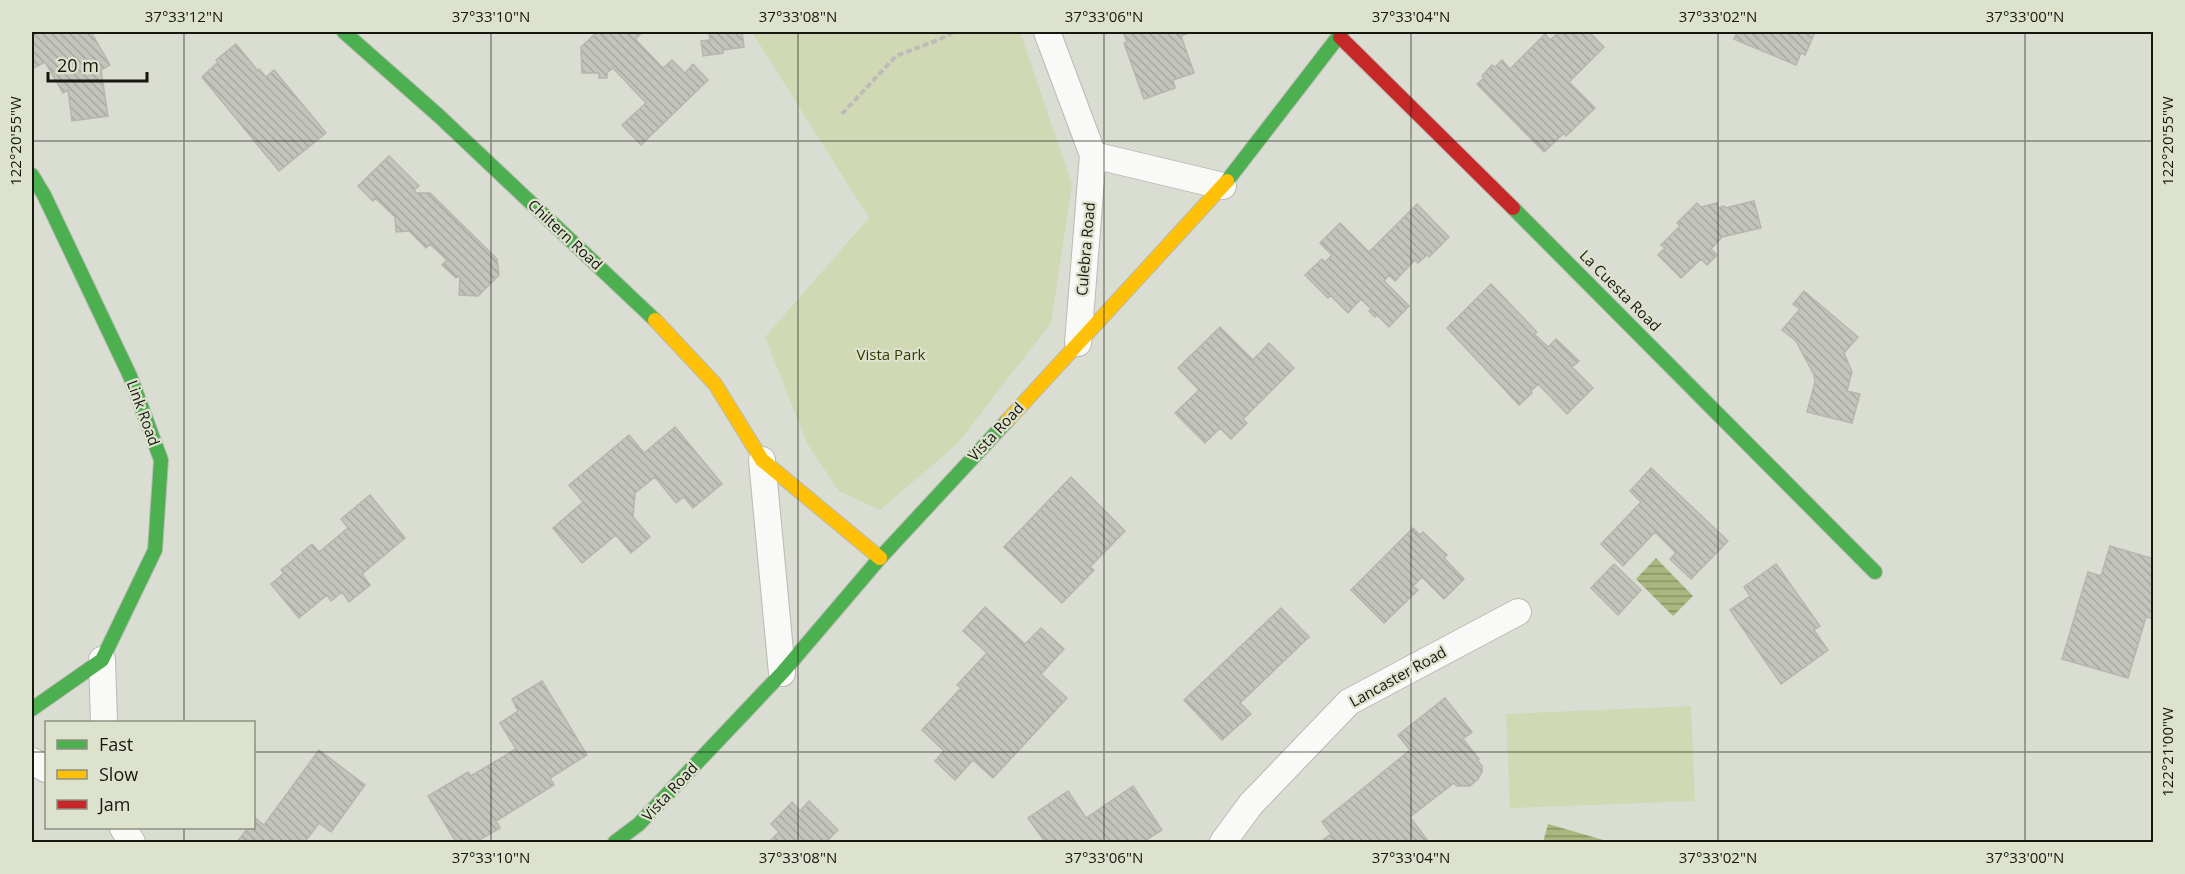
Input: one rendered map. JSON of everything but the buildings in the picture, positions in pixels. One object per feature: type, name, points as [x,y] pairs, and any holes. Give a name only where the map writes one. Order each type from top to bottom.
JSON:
[{"type":"street","name":"Chiltern Road","points":[[344,32],[440,116],[641,305],[715,384],[762,460],[880,558]]},
{"type":"street","name":"Culebra Road","points":[[1047,32],[1093,155],[1078,343]]},
{"type":"street","name":"Vista Road","points":[[615,843],[638,833],[782,673],[880,558],[1223,186],[1341,34]]},
{"type":"street","name":"La Cuesta Road","points":[[1341,34],[1875,572]]},
{"type":"street","points":[[1093,155],[1223,186]]},
{"type":"street","name":"Link Road","points":[[32,175],[44,195],[130,376],[161,460],[155,550],[102,660],[104,721]]},
{"type":"street","name":"Chiltern Road","points":[[762,460],[782,673]]},
{"type":"street","name":"Lancaster Road","points":[[1223,843],[1251,804],[1349,702],[1518,612]]},
{"type":"street","name":"Link Road","points":[[32,709],[102,660]]},
{"type":"street","points":[[124,829],[132,843]]},
{"type":"path","points":[[842,114],[896,56],[954,32]]},
{"type":"green space","name":"Vista Park","points":[[752,32],[1020,32],[1072,184],[1051,323],[957,444],[880,510],[839,491],[807,443],[765,337],[869,218]]},
{"type":"green space","points":[[1691,706],[1695,801],[1510,808],[1506,714]]},
{"type":"shaded area","points":[[1656,558],[1693,596],[1673,616],[1636,579]]},
{"type":"shaded area","points":[[1548,824],[1607,841],[1607,842],[1543,842]]},
{"type":"traffic: fast","points":[[344,32],[439,116],[655,320]]},
{"type":"traffic: fast","points":[[1227,181],[1342,32]]},
{"type":"traffic: fast","points":[[32,175],[44,195],[130,376],[161,460],[155,550],[102,660],[32,709]]},
{"type":"traffic: fast","points":[[1513,208],[1875,572]]},
{"type":"traffic: fast","points":[[615,842],[639,824],[782,673],[880,558],[1007,421]]},
{"type":"traffic: slow","points":[[1007,421],[1227,181]]},
{"type":"traffic: slow","points":[[655,320],[715,384],[762,460],[880,558]]},
{"type":"traffic: jam","points":[[1340,37],[1513,208]]}]
